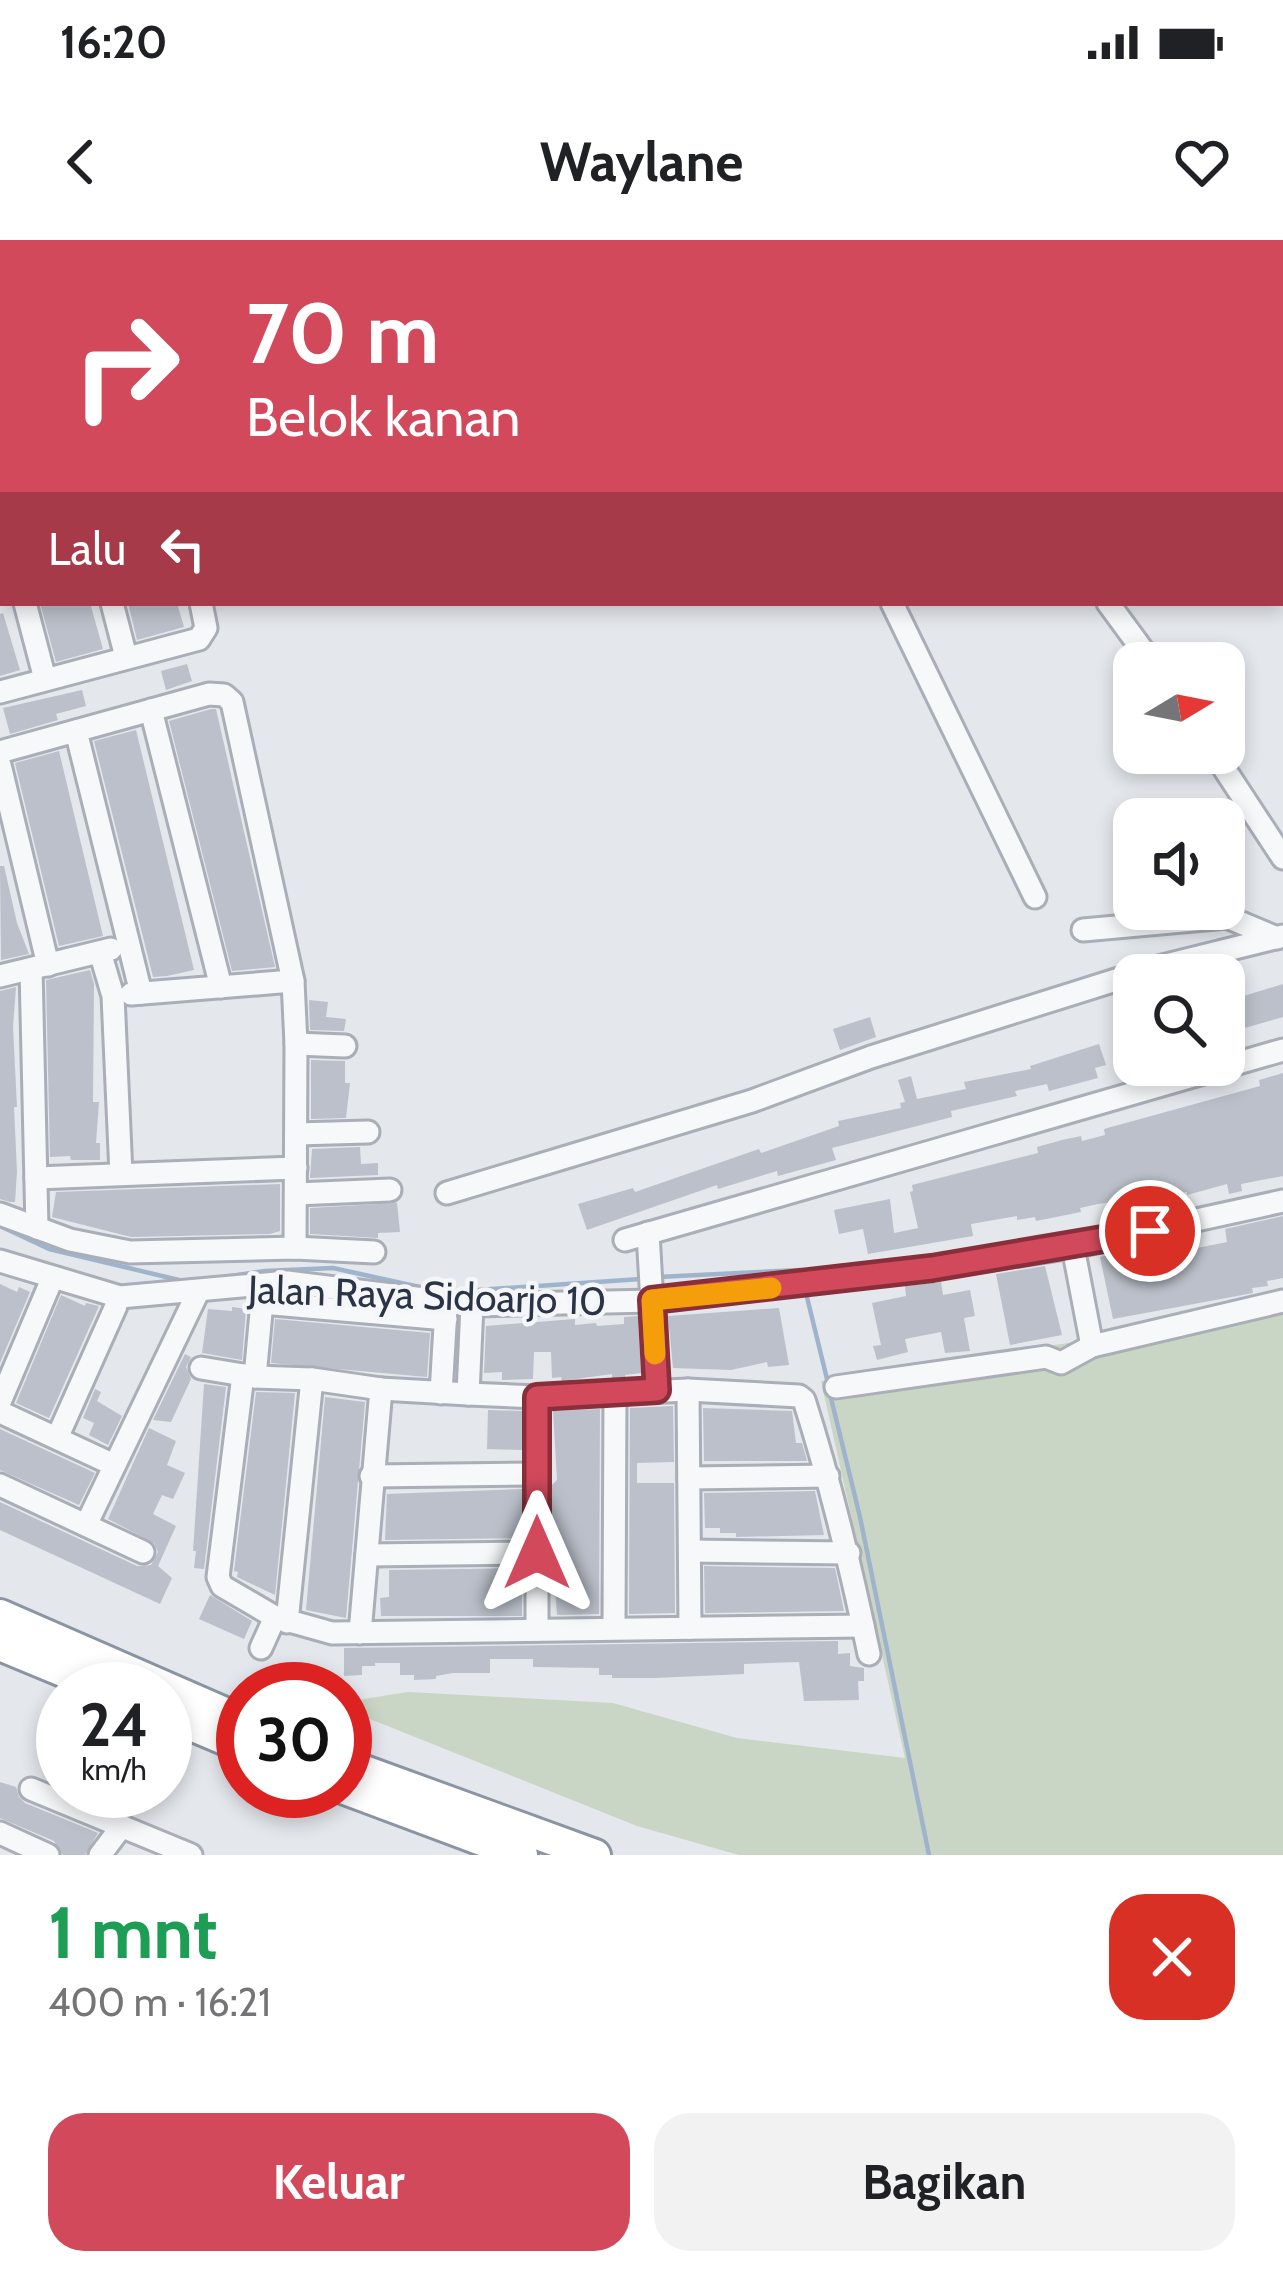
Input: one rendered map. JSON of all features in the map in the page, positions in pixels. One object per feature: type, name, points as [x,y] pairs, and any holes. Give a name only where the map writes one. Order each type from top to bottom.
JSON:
[{"type":"highway","points":[[0,1616],[216,1709]]},
{"type":"highway","points":[[0,1645],[41,1662]]},
{"type":"highway","points":[[372,1774],[595,1855]]},
{"type":"highway","points":[[372,1799],[522,1855]]},
{"type":"street","points":[[26,606],[45,680]]},
{"type":"street","points":[[113,606],[126,657]]},
{"type":"street","points":[[0,692],[199,639],[206,628],[202,606]]},
{"type":"street","points":[[893,606],[1035,897]]},
{"type":"street","points":[[1110,606],[1137,642]]},
{"type":"street","points":[[0,752],[215,693],[232,702],[293,981],[295,1248]]},
{"type":"street","points":[[151,710],[221,987]]},
{"type":"street","points":[[76,730],[141,994]]},
{"type":"street","points":[[0,765],[39,967],[37,1228]]},
{"type":"street","points":[[1228,774],[1283,858]]},
{"type":"street","points":[[1083,930],[1227,917],[1280,937]]},
{"type":"street","points":[[447,1193],[752,1101],[871,1057],[1154,968],[1280,937]]},
{"type":"street","points":[[0,976],[129,944]]},
{"type":"street","points":[[100,952],[113,996],[121,1174]]},
{"type":"street","points":[[113,996],[293,981]]},
{"type":"street","points":[[296,1045],[345,1046]]},
{"type":"street","points":[[625,1240],[1283,1050]]},
{"type":"street","points":[[296,1134],[368,1132]]},
{"type":"street","points":[[36,1178],[296,1168]]},
{"type":"street","points":[[296,1194],[390,1190]]},
{"type":"street","points":[[1092,1346],[1073,1247],[1283,1202]]},
{"type":"street","points":[[0,1214],[70,1240],[130,1252],[295,1248],[374,1252]]},
{"type":"street","points":[[648,1233],[657,1390]]},
{"type":"street","name":"Jalan Raya Sidoarjo 10","points":[[0,1262],[50,1283],[120,1297],[193,1302],[319,1283],[446,1311],[471,1311],[778,1297],[782,1286],[1073,1247]]},
{"type":"street","points":[[0,1273],[50,1283],[116,1306],[193,1302],[86,1525]]},
{"type":"street","points":[[0,1402],[50,1283]]},
{"type":"street","points":[[263,1294],[218,1577],[222,1586],[281,1620],[320,1631],[360,1633],[863,1626]]},
{"type":"street","points":[[836,1388],[1046,1357],[1059,1363],[1092,1346],[1283,1301]]},
{"type":"street","points":[[57,1438],[116,1306]]},
{"type":"street","points":[[442,1393],[446,1311]]},
{"type":"street","points":[[468,1394],[471,1311]]},
{"type":"street","points":[[201,1368],[442,1393],[537,1397],[688,1390],[802,1398],[829,1476],[869,1654]]},
{"type":"street","points":[[261,1648],[281,1620],[312,1379]]},
{"type":"street","points":[[360,1633],[381,1389]]},
{"type":"street","points":[[688,1390],[690,1628]]},
{"type":"street","points":[[614,1628],[615,1393]]},
{"type":"street","points":[[537,1397],[537,1630]]},
{"type":"street","points":[[0,1412],[114,1465]]},
{"type":"street","points":[[371,1476],[537,1474]]},
{"type":"street","points":[[689,1478],[829,1476]]},
{"type":"street","points":[[0,1485],[142,1552]]},
{"type":"street","points":[[690,1550],[849,1553]]},
{"type":"street","points":[[367,1555],[537,1553]]},
{"type":"street","points":[[31,1789],[191,1855]]},
{"type":"street","points":[[100,1855],[122,1826]]},
{"type":"street","points":[[0,1833],[48,1855]]},
{"type":"green space","points":[[1283,1310],[1283,1855],[739,1855],[637,1826],[372,1720],[372,1698],[408,1692],[613,1703],[737,1738],[905,1758],[821,1381]]},
{"type":"building","points":[[41,606],[91,606],[103,649],[56,662]]},
{"type":"building","points":[[129,606],[178,606],[184,627],[137,640]]},
{"type":"building","points":[[0,614],[20,670],[0,676]]},
{"type":"building","points":[[187,664],[192,681],[166,690],[161,671]]},
{"type":"building","points":[[82,690],[86,706],[10,734],[3,708]]},
{"type":"building","points":[[216,709],[275,967],[232,971],[169,721]]},
{"type":"building","points":[[136,730],[194,970],[167,976],[153,977],[94,741]]},
{"type":"building","points":[[59,751],[103,936],[59,946],[15,763]]},
{"type":"building","points":[[0,866],[4,866],[29,954],[1,960]]},
{"type":"building","points":[[90,970],[94,984],[93,1102],[99,1102],[96,1143],[100,1143],[100,1160],[50,1157],[46,980]]},
{"type":"building","points":[[1283,984],[1283,1017],[1245,1028],[1245,996]]},
{"type":"building","points":[[16,987],[17,1172],[15,1202],[10,1202],[0,1199],[0,991]]},
{"type":"building","points":[[309,1000],[328,1002],[326,1017],[346,1019],[344,1031],[310,1030]]},
{"type":"building","points":[[870,1017],[876,1037],[840,1050],[833,1029]]},
{"type":"building","points":[[1099,1044],[1106,1065],[1095,1068],[1098,1078],[1049,1091],[1047,1084],[1015,1091],[1017,1096],[951,1111],[952,1117],[832,1148],[836,1160],[718,1189],[717,1185],[587,1230],[578,1204],[633,1188],[635,1192],[759,1149],[761,1153],[839,1126],[838,1121],[901,1108],[900,1103],[905,1102],[898,1080],[911,1076],[917,1099],[966,1089],[964,1082],[1031,1069]]},
{"type":"building","points":[[311,1060],[345,1061],[345,1083],[350,1083],[346,1118],[311,1119]]},
{"type":"building","points":[[1283,1073],[1283,1176],[1241,1184],[1242,1191],[1229,1194],[1227,1184],[1187,1195],[1098,1204],[1036,1221],[1035,1217],[1017,1220],[1017,1216],[971,1224],[973,1236],[868,1254],[863,1229],[839,1234],[834,1210],[890,1199],[894,1233],[918,1228],[912,1185],[1038,1153],[1037,1147],[1062,1140],[1105,1135],[1104,1129],[1260,1086],[1259,1080]]},
{"type":"building","points":[[360,1147],[361,1164],[378,1163],[378,1175],[310,1178],[312,1149]]},
{"type":"building","points":[[280,1184],[280,1231],[270,1234],[131,1237],[52,1217],[56,1192]]},
{"type":"building","points":[[397,1203],[400,1232],[378,1233],[378,1238],[310,1234],[310,1208]]},
{"type":"building","points":[[1283,1216],[1283,1278],[1252,1288],[1253,1293],[1113,1319],[1100,1257],[1175,1240],[1177,1252],[1227,1242],[1225,1229]]},
{"type":"building","points":[[1045,1266],[1062,1335],[1010,1345],[996,1274]]},
{"type":"building","points":[[941,1282],[943,1295],[970,1290],[975,1316],[964,1318],[970,1351],[945,1353],[941,1332],[905,1339],[908,1352],[877,1360],[873,1346],[881,1345],[872,1303],[906,1296],[905,1286]]},
{"type":"building","points":[[0,1284],[30,1292],[0,1363]]},
{"type":"building","points":[[61,1295],[85,1306],[99,1306],[49,1418],[16,1403]]},
{"type":"building","points":[[232,1307],[246,1309],[242,1360],[202,1353],[208,1309],[232,1311]]},
{"type":"building","points":[[779,1308],[789,1365],[673,1368],[668,1316]]},
{"type":"building","points":[[638,1316],[641,1373],[562,1381],[552,1378],[551,1352],[534,1352],[533,1379],[502,1380],[502,1372],[484,1373],[486,1326],[575,1319],[575,1325],[597,1326],[624,1324],[624,1317]]},
{"type":"building","points":[[275,1319],[430,1333],[427,1377],[271,1363]]},
{"type":"building","points":[[185,1354],[191,1357],[186,1367],[191,1379],[171,1422],[153,1420]]},
{"type":"building","points":[[204,1384],[226,1387],[204,1569],[194,1568],[193,1551]]},
{"type":"building","points":[[95,1389],[101,1392],[97,1401],[122,1416],[108,1445],[89,1435],[94,1423],[83,1418]]},
{"type":"building","points":[[256,1392],[295,1393],[275,1595],[237,1577],[234,1571]]},
{"type":"building","points":[[325,1397],[365,1402],[346,1618],[306,1610]]},
{"type":"building","points":[[673,1406],[674,1462],[637,1463],[637,1483],[674,1483],[675,1613],[629,1614],[630,1408]]},
{"type":"building","points":[[703,1408],[792,1411],[796,1443],[802,1443],[807,1461],[704,1461]]},
{"type":"building","points":[[600,1409],[599,1614],[557,1615],[553,1411]]},
{"type":"building","points":[[488,1410],[522,1411],[522,1450],[487,1449]]},
{"type":"building","points":[[149,1428],[176,1441],[167,1465],[185,1473],[173,1499],[162,1495],[153,1514],[176,1526],[158,1566],[172,1578],[160,1604],[0,1530],[0,1502],[137,1566],[151,1565],[158,1552],[154,1543],[108,1519]]},
{"type":"building","points":[[0,1429],[95,1473],[79,1505],[0,1470]]},
{"type":"building","points":[[522,1489],[522,1538],[385,1540],[387,1494]]},
{"type":"building","points":[[815,1491],[824,1535],[736,1537],[736,1533],[720,1533],[720,1528],[705,1528],[704,1493]]},
{"type":"building","points":[[704,1566],[835,1568],[844,1611],[705,1613]]},
{"type":"building","points":[[522,1568],[522,1616],[381,1616],[380,1598],[389,1597],[389,1570]]},
{"type":"building","points":[[210,1595],[252,1621],[244,1639],[199,1619]]},
{"type":"building","points":[[838,1641],[838,1654],[850,1653],[850,1666],[864,1668],[864,1681],[858,1681],[859,1700],[804,1701],[799,1662],[744,1664],[744,1674],[612,1678],[599,1675],[599,1668],[533,1667],[533,1659],[490,1659],[490,1673],[414,1680],[414,1675],[400,1675],[400,1663],[344,1662],[344,1648]]},
{"type":"building","points":[[0,1782],[16,1787],[19,1797],[36,1808],[36,1818],[62,1818],[98,1833],[85,1855],[63,1855],[54,1841],[0,1818]]},
{"type":"waterway","points":[[0,1226],[49,1249],[183,1281]]},
{"type":"waterway","points":[[224,1277],[333,1268],[438,1291]]},
{"type":"waterway","points":[[658,1277],[800,1270],[802,1278]]},
{"type":"waterway","points":[[449,1292],[641,1279]]},
{"type":"waterway","points":[[805,1289],[828,1383]]},
{"type":"waterway","points":[[830,1394],[929,1855]]},
{"type":"slow traffic","points":[[655,1354],[652,1300],[771,1288]]},
{"type":"route","points":[[537,1553],[537,1397],[657,1390],[652,1300],[932,1268],[1150,1231]]}]
